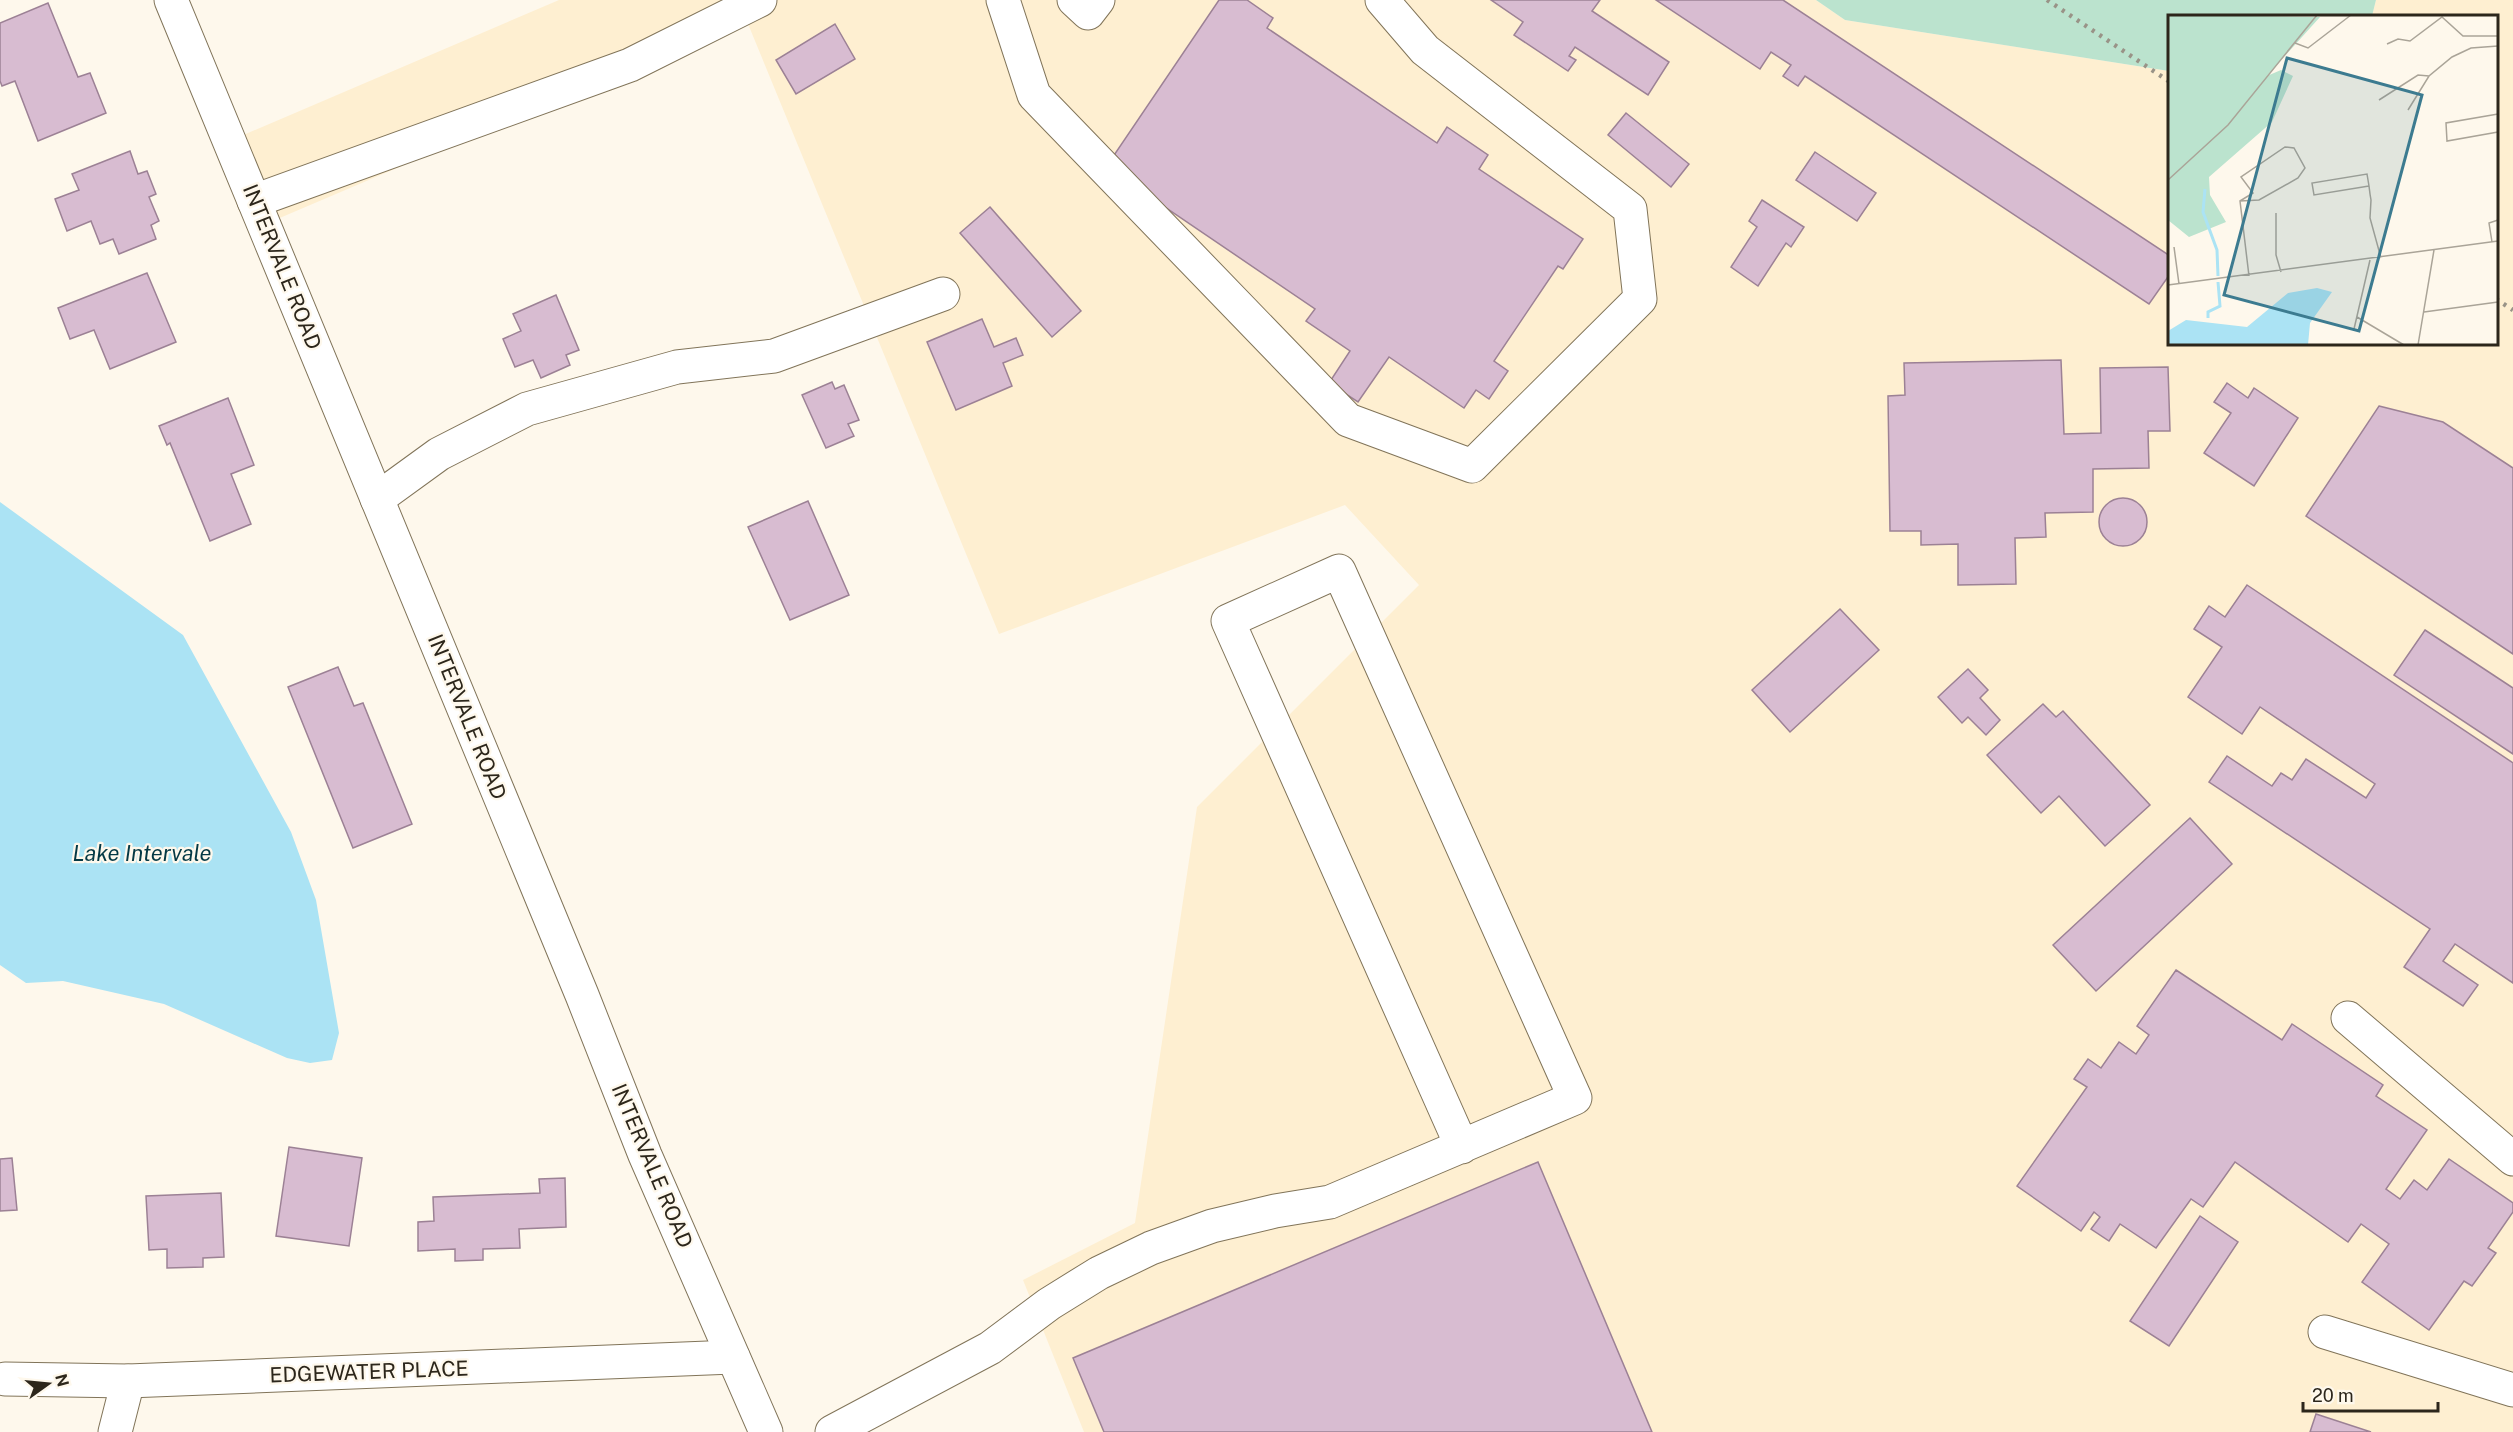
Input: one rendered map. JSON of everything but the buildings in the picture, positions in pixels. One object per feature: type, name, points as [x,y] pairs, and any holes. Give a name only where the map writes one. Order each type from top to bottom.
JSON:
[{"type":"street","name":"INTERVALE ROAD","points":[[171,0],[582,995],[645,1155],[766,1432]]},
{"type":"street","points":[[254,201],[630,65],[760,0]]},
{"type":"street","points":[[1003,0],[1034,95],[1348,420],[1472,466],[1640,299],[1630,209],[1425,50],[1383,0]]},
{"type":"street","points":[[1074,0],[1088,13],[1098,0]]},
{"type":"street","points":[[377,499],[439,454],[527,409],[677,367],[774,356],[944,294]]},
{"type":"street","points":[[832,1432],[990,1348],[1049,1304],[1089,1279],[1151,1248],[1212,1226],[1275,1211],[1330,1202],[1462,1147],[1575,1098],[1339,571],[1228,621],[1462,1147]]},
{"type":"street","points":[[2348,1018],[2513,1159]]},
{"type":"street","points":[[2325,1332],[2513,1390]]},
{"type":"street","name":"EDGEWATER PLACE","points":[[5,1379],[128,1381],[733,1357]]},
{"type":"street","points":[[115,1432],[128,1381]]},
{"type":"shaded area","points":[[559,0],[1816,0],[1845,20],[2168,71],[2168,345],[2498,345],[2498,15],[2372,15],[2376,0],[2513,0],[2513,1432],[1084,1432],[1023,1280],[1135,1223],[1197,807],[1419,585],[1345,505],[999,634],[746,19],[268,223],[234,139]]},
{"type":"green space","points":[[1816,0],[2376,0],[2372,15],[2168,15],[2168,71],[1845,20]]},
{"type":"water","name":"Lake Intervale","points":[[0,502],[183,635],[291,832],[316,900],[339,1033],[332,1060],[310,1063],[287,1058],[164,1004],[63,981],[26,983],[0,965]]},
{"type":"railway","points":[[2047,0],[2168,81]]},
{"type":"railway","points":[[2498,300],[2513,310]]}]
